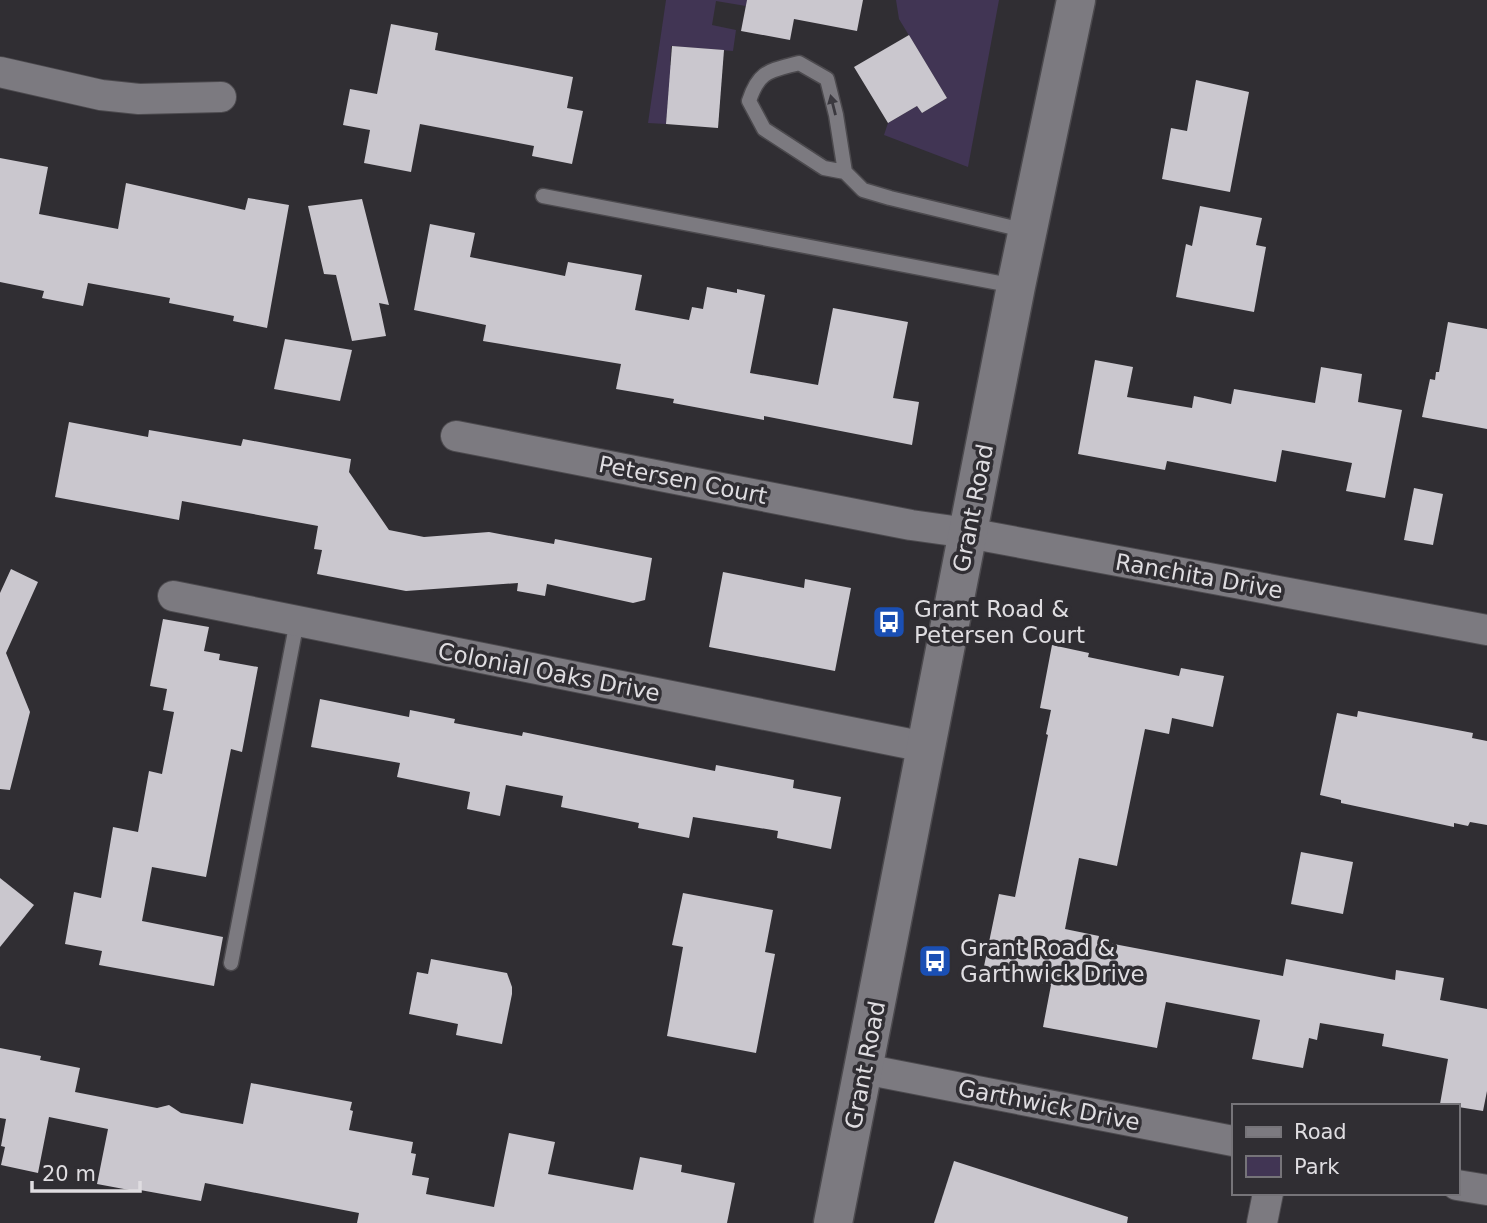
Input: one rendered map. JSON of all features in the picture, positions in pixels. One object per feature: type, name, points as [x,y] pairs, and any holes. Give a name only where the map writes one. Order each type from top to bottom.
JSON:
[{"type":"main road","name":"Grant Road","points":[[833,1223],[1016,286],[1076,0]]},
{"type":"street","points":[[0,72],[101,95],[139,99],[220,97]]},
{"type":"street","name":"Petersen Court","points":[[456,436],[911,525]]},
{"type":"street","name":"Ranchita Drive","points":[[911,525],[968,533],[1487,631]]},
{"type":"street","name":"Colonial Oaks Drive","points":[[173,596],[925,747]]},
{"type":"street","name":"Garthwick Drive","points":[[864,1069],[1232,1141]]},
{"type":"street","points":[[1459,1185],[1487,1190]]},
{"type":"street","points":[[1262,1223],[1268,1195]]},
{"type":"lane","points":[[845,172],[827,79],[799,63],[763,73],[749,102],[764,129],[824,168],[845,172],[863,190],[1029,232]]},
{"type":"lane","points":[[543,196],[1016,286]]},
{"type":"lane","points":[[231,963],[297,621]]},
{"type":"green space","points":[[666,0],[747,0],[746,6],[716,1],[712,25],[736,30],[733,51],[671,46],[670,65],[678,66],[669,89],[666,124],[648,123]]},
{"type":"green space","points":[[896,0],[999,0],[968,167],[884,135],[888,123],[917,106],[922,113],[947,98],[899,19]]},
{"type":"building","points":[[747,0],[863,0],[857,31],[794,19],[790,40],[741,31]]},
{"type":"building","points":[[391,24],[438,33],[435,50],[573,77],[567,108],[583,111],[572,164],[532,156],[534,146],[420,124],[411,172],[364,163],[370,130],[343,125],[350,89],[377,94]]},
{"type":"building","points":[[909,35],[947,98],[922,113],[917,106],[888,123],[854,67]]},
{"type":"building","points":[[672,46],[724,50],[718,128],[666,124]]},
{"type":"building","points":[[1196,80],[1249,92],[1230,192],[1162,179],[1171,128],[1187,131]]},
{"type":"building","points":[[0,158],[48,167],[39,214],[118,229],[126,183],[245,210],[248,198],[289,205],[267,328],[233,321],[234,316],[169,303],[170,298],[88,283],[83,306],[42,298],[44,291],[0,282]]},
{"type":"building","points":[[362,199],[389,305],[379,303],[386,336],[352,341],[336,275],[324,274],[308,206]]},
{"type":"building","points":[[1200,206],[1262,218],[1256,245],[1266,247],[1254,312],[1176,297],[1186,244],[1192,246]]},
{"type":"building","points":[[430,224],[475,233],[470,257],[565,276],[568,262],[642,275],[635,310],[689,320],[692,307],[703,309],[707,287],[737,293],[737,289],[765,295],[750,373],[818,385],[833,308],[908,322],[893,398],[919,402],[912,445],[764,416],[764,420],[673,403],[674,399],[616,389],[621,364],[483,341],[486,325],[414,310]]},
{"type":"building","points":[[1448,322],[1487,329],[1487,429],[1422,417],[1430,379],[1435,380],[1436,372],[1439,372]]},
{"type":"building","points":[[285,339],[352,350],[340,401],[274,389]]},
{"type":"building","points":[[1095,360],[1133,367],[1127,397],[1192,408],[1194,396],[1231,404],[1234,389],[1315,403],[1321,367],[1362,374],[1358,402],[1402,410],[1385,498],[1346,491],[1352,463],[1282,450],[1276,482],[1167,461],[1165,470],[1078,454]]},
{"type":"building","points":[[69,422],[148,437],[149,430],[241,446],[243,439],[351,459],[349,472],[389,530],[424,537],[489,532],[554,544],[555,539],[652,558],[645,600],[633,603],[547,584],[545,596],[517,591],[518,583],[406,591],[317,574],[322,550],[314,549],[318,526],[182,501],[179,520],[55,497]]},
{"type":"building","points":[[1414,488],[1443,494],[1433,545],[1404,540]]},
{"type":"building","points":[[11,569],[38,582],[6,653],[30,712],[10,790],[0,789],[0,593]]},
{"type":"building","points":[[723,572],[804,588],[805,579],[851,588],[835,671],[709,647]]},
{"type":"building","points":[[163,619],[209,627],[204,651],[220,654],[219,660],[258,667],[242,752],[231,749],[206,877],[152,867],[142,921],[223,937],[214,986],[99,965],[102,951],[65,944],[74,892],[101,898],[113,827],[138,832],[149,771],[162,774],[174,712],[163,710],[167,689],[150,686]]},
{"type":"building","points":[[1052,645],[1089,653],[1088,657],[1179,676],[1181,668],[1224,676],[1213,727],[1172,718],[1169,734],[1145,729],[1117,866],[1079,858],[1065,929],[1099,936],[1098,941],[1283,976],[1286,959],[1395,980],[1396,970],[1444,978],[1440,1000],[1487,1009],[1487,1091],[1483,1111],[1459,1107],[1459,1104],[1440,1104],[1448,1059],[1382,1046],[1384,1034],[1320,1023],[1317,1040],[1309,1038],[1303,1068],[1252,1059],[1260,1020],[1166,1002],[1157,1048],[1043,1027],[1051,985],[983,971],[999,894],[1015,897],[1048,735],[1046,734],[1051,710],[1040,708]]},
{"type":"building","points":[[320,699],[409,717],[410,710],[455,719],[454,723],[522,736],[523,732],[715,771],[716,765],[794,780],[793,788],[841,797],[831,849],[777,838],[778,831],[693,817],[689,838],[638,828],[639,823],[561,807],[563,796],[506,785],[500,816],[467,809],[470,792],[397,777],[400,763],[311,747]]},
{"type":"building","points":[[1358,711],[1473,733],[1472,738],[1487,741],[1487,825],[1470,822],[1468,826],[1454,823],[1454,827],[1341,803],[1341,800],[1320,795],[1337,713],[1357,717]]},
{"type":"building","points":[[1301,852],[1353,862],[1343,914],[1291,904]]},
{"type":"building","points":[[0,878],[34,905],[0,947]]},
{"type":"building","points":[[683,893],[773,910],[765,952],[775,954],[756,1053],[667,1036],[683,947],[672,945]]},
{"type":"building","points":[[431,959],[507,973],[512,994],[502,1044],[456,1035],[458,1024],[409,1014],[417,972],[428,974]]},
{"type":"building","points":[[0,1048],[41,1056],[40,1060],[80,1068],[75,1092],[157,1108],[169,1105],[181,1113],[243,1124],[251,1083],[352,1102],[349,1130],[413,1142],[411,1153],[416,1154],[412,1175],[429,1178],[426,1194],[494,1207],[509,1133],[555,1142],[548,1174],[633,1190],[640,1157],[682,1165],[681,1172],[735,1183],[727,1223],[357,1223],[359,1213],[205,1183],[201,1201],[140,1192],[97,1184],[108,1129],[49,1117],[38,1173],[1,1165],[6,1119],[0,1118]]},
{"type":"building","points":[[954,1161],[1128,1217],[1127,1223],[934,1223]]},
{"type":"place","name":"Grant Road & Petersen Court","points":[[889,622]]},
{"type":"place","name":"Grant Road & Garthwick Drive","points":[[935,961]]}]
